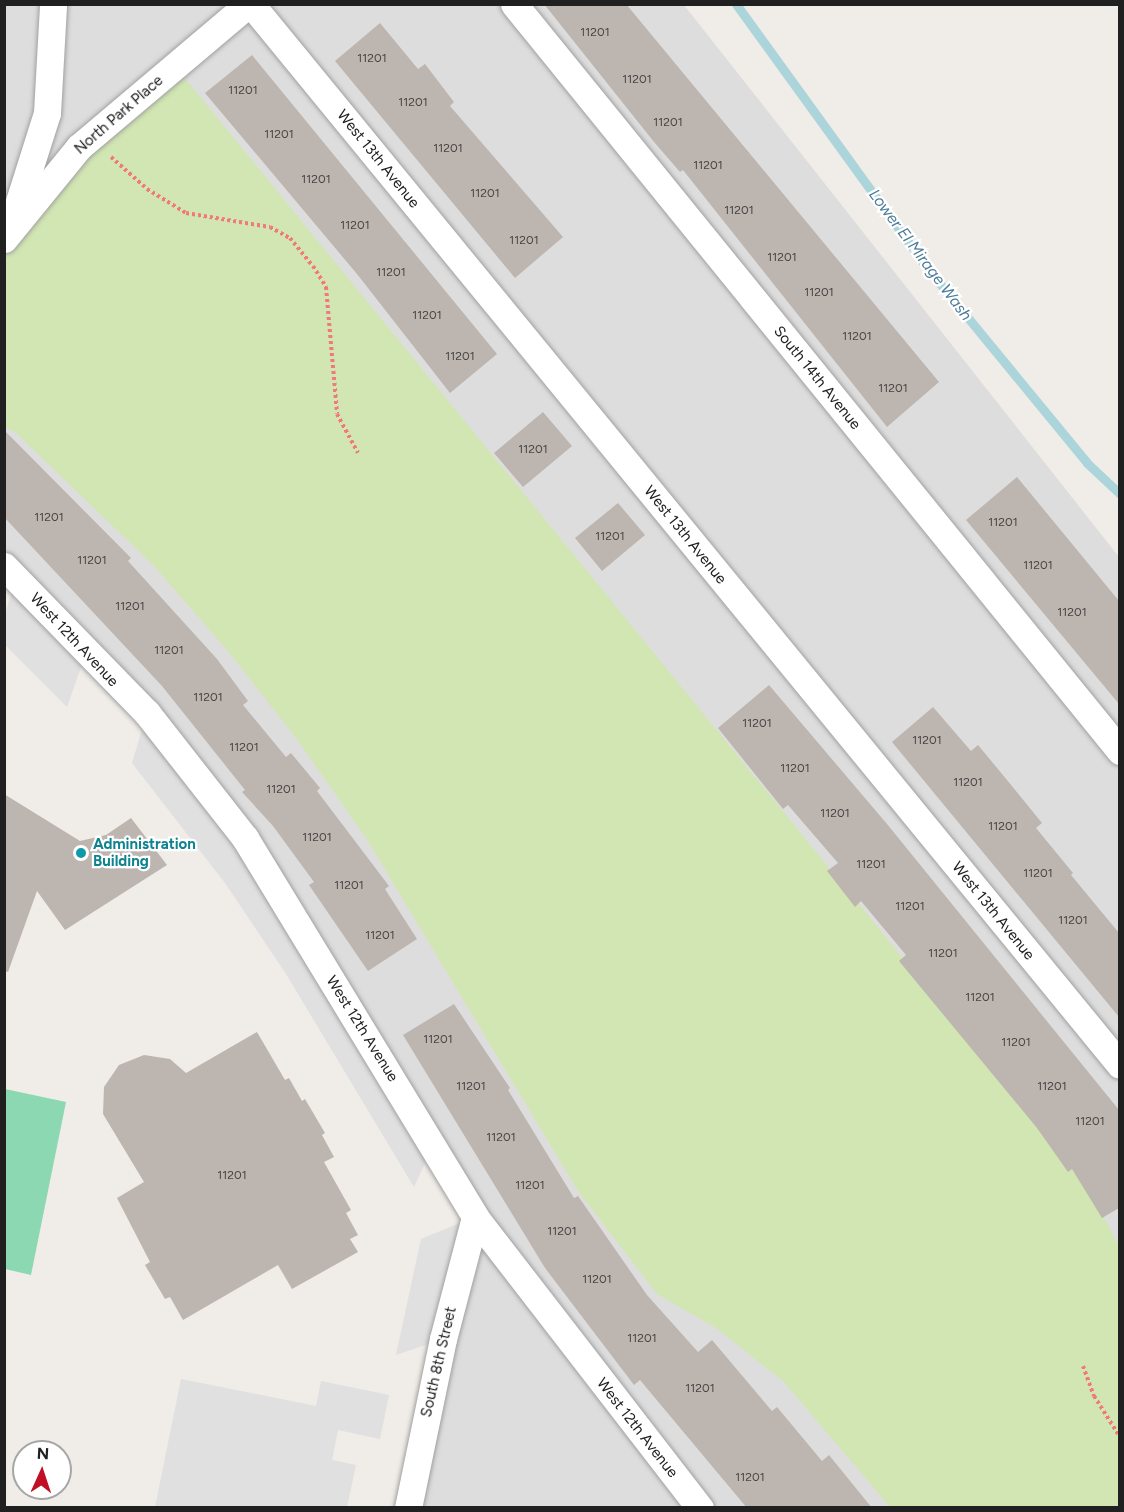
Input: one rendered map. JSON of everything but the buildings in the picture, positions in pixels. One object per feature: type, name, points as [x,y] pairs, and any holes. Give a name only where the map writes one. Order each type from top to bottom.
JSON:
[{"type":"street","points":[[7,236],[47,113],[53,4]]},
{"type":"street","name":"North Park Place","points":[[7,236],[88,139],[250,4]]},
{"type":"street","name":"West 13th Avenue","points":[[250,4],[1119,1065]]},
{"type":"street","name":"South 14th Avenue","points":[[514,4],[1119,751]]},
{"type":"street","name":"West 12th Avenue","points":[[4,566],[147,713],[245,838],[475,1217],[700,1508]]},
{"type":"street","name":"South 8th Street","points":[[408,1508],[443,1339],[475,1217]]},
{"type":"path","points":[[88,139],[147,189],[186,213],[270,227],[290,238],[327,287],[337,414],[358,453]]},
{"type":"path","points":[[1083,1366],[1094,1396],[1119,1437]]},
{"type":"shaded area","points":[[4,5],[684,5],[1119,557],[1119,1507],[408,1507],[475,1217],[245,838],[5,566]]},
{"type":"shaded area","points":[[16,578],[86,653],[67,707],[5,645],[5,614]]},
{"type":"shaded area","points":[[147,713],[433,1146],[414,1187],[286,974],[225,883],[132,763]]},
{"type":"shaded area","points":[[475,1217],[443,1339],[396,1355],[421,1239]]},
{"type":"shaded area","points":[[181,1379],[316,1406],[321,1381],[389,1395],[380,1439],[338,1430],[332,1460],[356,1465],[347,1507],[155,1507]]},
{"type":"green space","points":[[175,66],[1047,1135],[1098,1205],[1119,1247],[1119,1507],[890,1507],[783,1381],[716,1328],[657,1294],[578,1191],[368,841],[299,742],[232,656],[154,566],[16,433],[5,427],[4,239]]},
{"type":"green space","points":[[5,1089],[66,1102],[31,1275],[5,1269]]},
{"type":"waterway","name":"Lower El Mirage Wash","points":[[736,4],[927,268],[1087,463],[1120,494]]},
{"type":"place","name":"Administration Building","points":[[81,853]]}]
